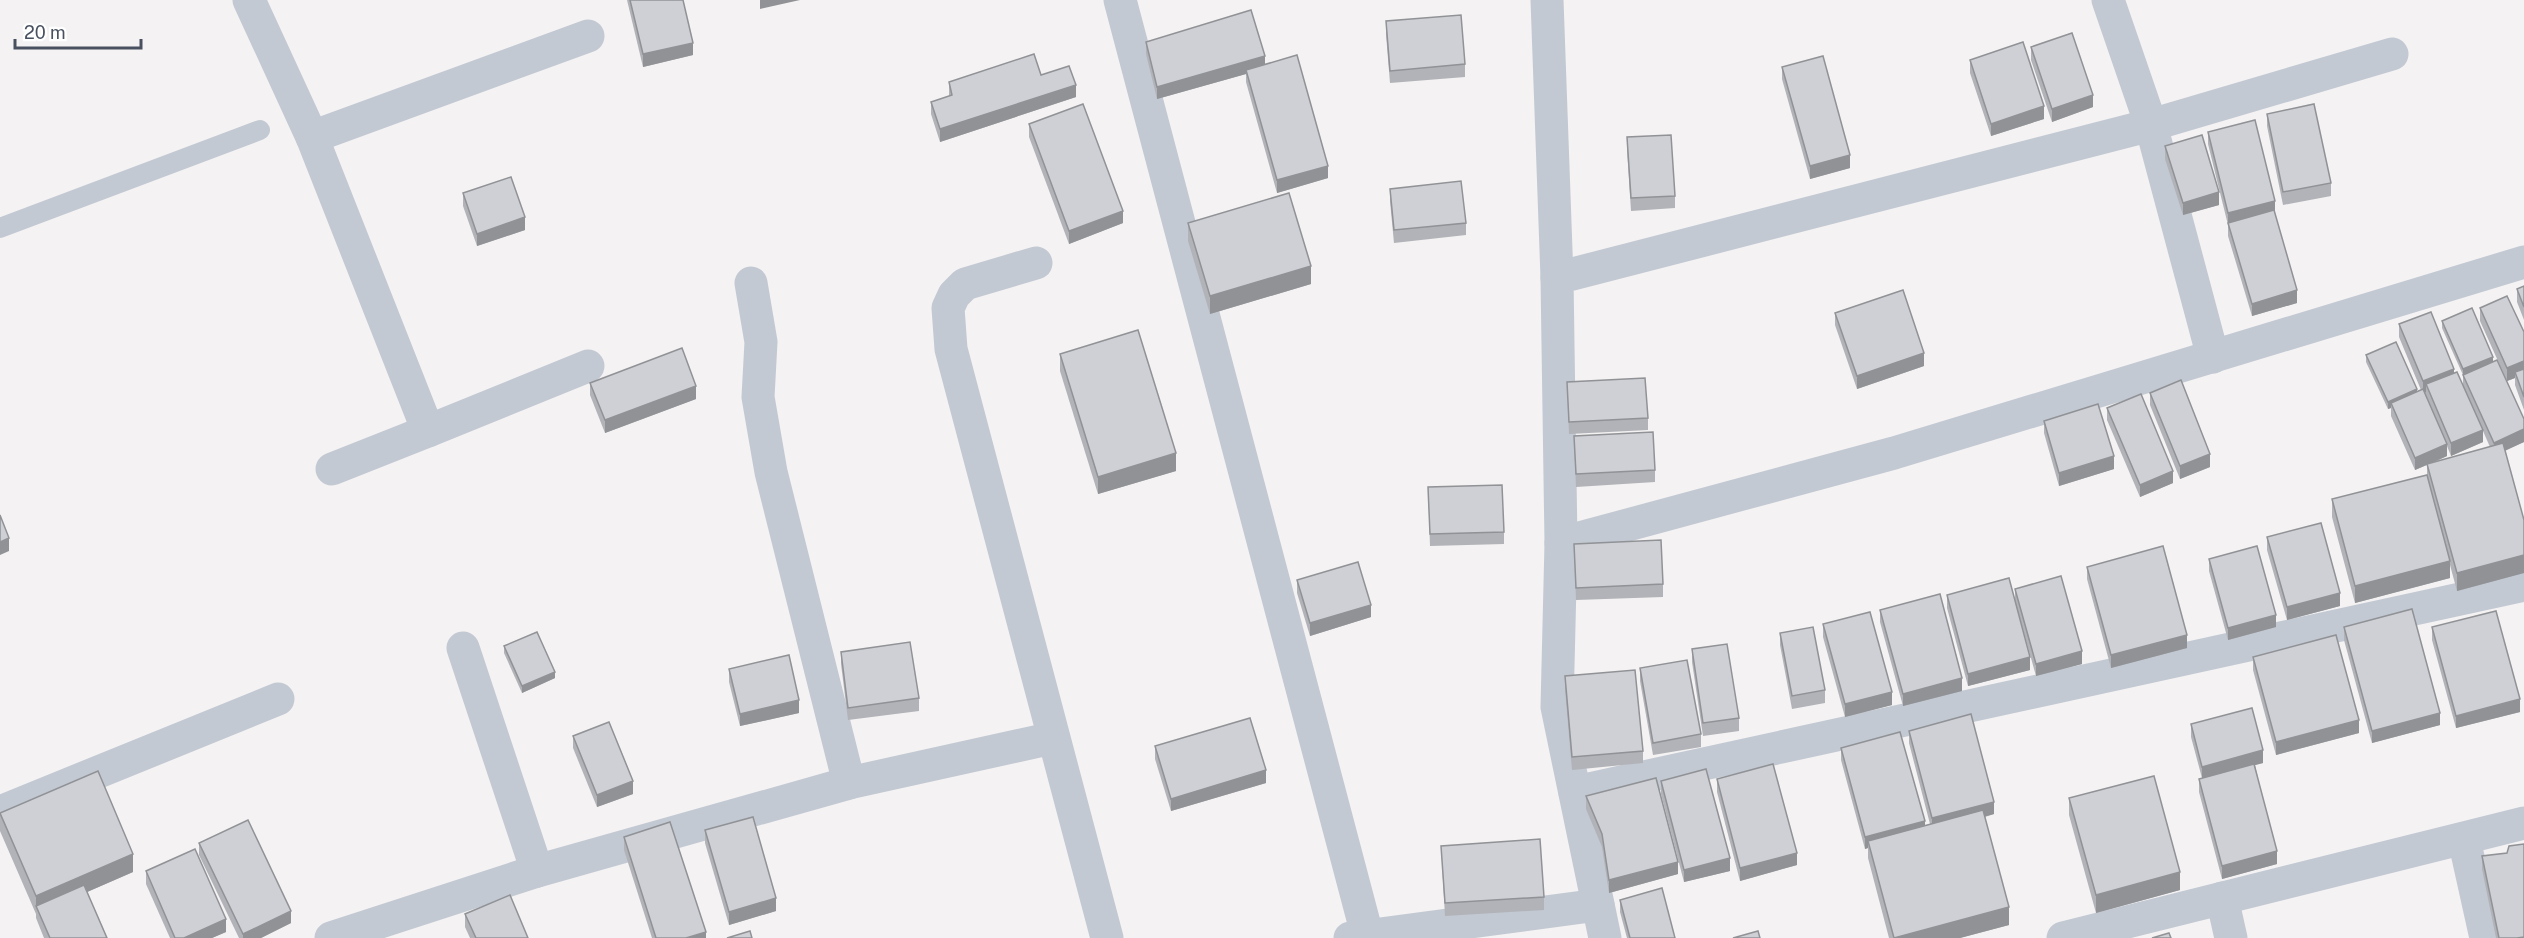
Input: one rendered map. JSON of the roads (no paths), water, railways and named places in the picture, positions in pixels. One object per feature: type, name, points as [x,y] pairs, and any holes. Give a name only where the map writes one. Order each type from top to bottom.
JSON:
[{"type":"street","points":[[249,0],[312,137],[428,431]]},
{"type":"street","points":[[1120,0],[1362,937],[1598,904]]},
{"type":"street","points":[[1547,0],[1557,278],[1561,543],[1557,707],[1605,938]]},
{"type":"street","points":[[2108,0],[2151,125],[2213,357]]},
{"type":"street","points":[[312,137],[588,36]]},
{"type":"street","points":[[1557,278],[2151,125],[2392,54]]},
{"type":"street","points":[[1561,543],[1894,453],[2524,262]]},
{"type":"street","points":[[1036,263],[965,284],[954,295],[948,308],[951,349],[1107,938]]},
{"type":"street","points":[[751,283],[761,342],[758,397],[771,472],[849,783]]},
{"type":"street","points":[[332,469],[588,366]]},
{"type":"street","points":[[1575,792],[2524,585]]},
{"type":"street","points":[[463,648],[537,871]]},
{"type":"street","points":[[2,805],[278,699]]},
{"type":"street","points":[[331,938],[537,871],[849,783],[1053,738]]},
{"type":"street","points":[[2063,938],[2524,824]]},
{"type":"street","points":[[2464,839],[2486,938]]},
{"type":"street","points":[[2222,898],[2231,938]]},
{"type":"lane","points":[[0,228],[260,130]]}]
